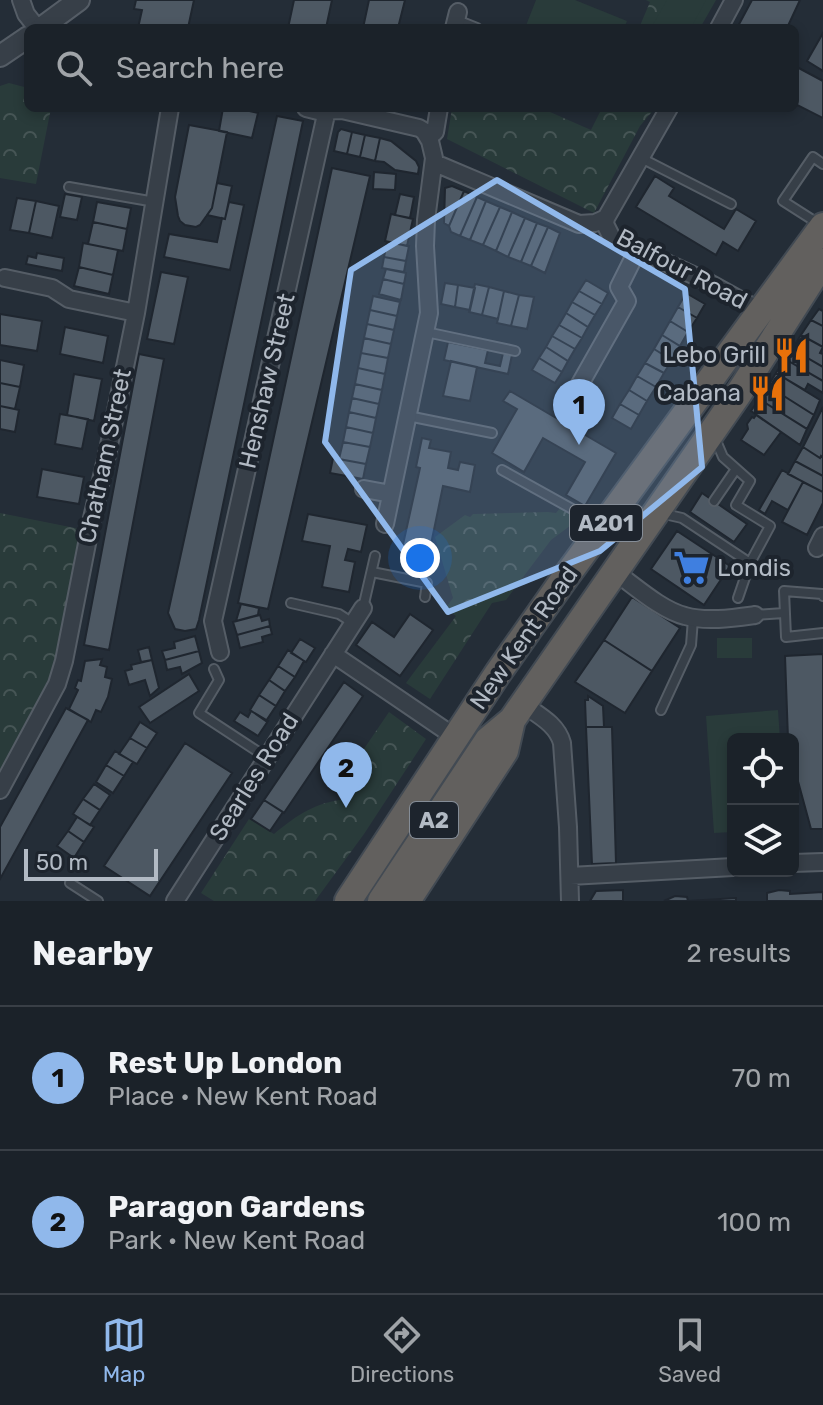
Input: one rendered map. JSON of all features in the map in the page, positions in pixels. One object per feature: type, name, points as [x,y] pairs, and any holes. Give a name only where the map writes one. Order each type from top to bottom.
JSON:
[{"type":"highway","name":"New Kent Road","points":[[348,901],[553,595],[823,226]]},
{"type":"highway","name":"New Kent Road","points":[[407,901],[505,751],[517,712],[712,431],[823,262]]},
{"type":"highway","name":"A2","points":[[381,901],[488,740],[517,712]]},
{"type":"street","points":[[21,0],[26,14],[35,24]]},
{"type":"street","points":[[45,24],[79,0]]},
{"type":"street","points":[[721,24],[734,0]]},
{"type":"street","name":"Chatham Street","points":[[0,790],[60,673],[136,313],[169,112]]},
{"type":"street","name":"Henshaw Street","points":[[220,652],[213,621],[327,112]]},
{"type":"street","points":[[351,112],[419,128],[432,146],[434,165],[426,220],[429,299],[426,332],[385,524]]},
{"type":"street","points":[[428,137],[435,132],[438,112]]},
{"type":"street","points":[[606,218],[667,112]]},
{"type":"street","name":"Balfour Road","points":[[434,165],[579,224],[595,223],[606,218]]},
{"type":"street","name":"Balfour Road","points":[[606,218],[605,224],[612,238],[704,280],[760,311]]},
{"type":"street","points":[[580,384],[627,301],[619,287],[638,249]]},
{"type":"street","points":[[5,278],[52,288],[69,299],[136,313]]},
{"type":"street","points":[[364,489],[391,494]]},
{"type":"street","points":[[615,572],[666,608],[685,616],[755,615]]},
{"type":"street","name":"Searles Road","points":[[175,901],[363,608]]},
{"type":"street","points":[[333,654],[455,737]]},
{"type":"street","points":[[517,712],[551,724],[560,735],[570,901]]},
{"type":"street","points":[[799,863],[823,862]]},
{"type":"street","points":[[570,876],[727,867]]},
{"type":"lane","points":[[640,157],[731,204]]},
{"type":"lane","points":[[823,164],[813,157],[783,201],[823,226]]},
{"type":"lane","points":[[69,187],[156,202]]},
{"type":"lane","points":[[426,332],[515,351]]},
{"type":"lane","points":[[408,416],[492,433]]},
{"type":"lane","points":[[712,431],[723,457],[750,481],[736,505],[770,526],[750,563],[738,598]]},
{"type":"lane","points":[[714,501],[736,469]]},
{"type":"lane","points":[[502,470],[583,515],[601,531]]},
{"type":"lane","points":[[656,512],[699,524],[750,563]]},
{"type":"lane","points":[[363,608],[375,556]]},
{"type":"lane","points":[[372,572],[427,583],[425,597]]},
{"type":"lane","points":[[823,596],[784,591],[786,637],[823,633]]},
{"type":"lane","points":[[291,603],[339,614],[353,623]]},
{"type":"lane","points":[[755,615],[784,613]]},
{"type":"lane","points":[[661,710],[691,645],[693,618]]},
{"type":"lane","points":[[214,669],[219,680],[199,713],[266,757]]},
{"type":"lane","points":[[70,883],[98,901]]},
{"type":"highlighted area","points":[[497,180],[685,289],[702,467],[600,551],[448,612],[325,442],[351,270]]},
{"type":"green space","points":[[536,0],[575,0],[627,21],[626,24],[527,24]]},
{"type":"green space","points":[[646,0],[716,0],[702,24],[641,24],[650,2]]},
{"type":"green space","points":[[667,0],[706,0],[693,24],[653,24]]},
{"type":"green space","points":[[9,83],[24,87],[24,112],[50,112],[36,184],[0,178],[0,86]]},
{"type":"green space","points":[[451,112],[550,112],[591,130],[600,112],[652,112],[640,126],[594,213],[447,139]]},
{"type":"green space","points":[[561,507],[578,520],[551,540],[506,600],[492,603],[430,699],[406,683],[456,616],[445,609],[453,598],[435,537],[465,515],[556,513]]},
{"type":"green space","points":[[0,513],[80,529],[55,666],[0,771]]},
{"type":"green space","points":[[717,638],[752,638],[752,658],[717,658]]},
{"type":"green space","points":[[778,710],[780,733],[727,733],[727,832],[714,833],[706,716]]},
{"type":"green space","points":[[389,712],[426,739],[364,834],[315,901],[214,901],[201,893],[249,819],[274,834],[307,810],[346,799],[351,768]]},
{"type":"building","points":[[136,0],[194,0],[189,24],[139,24],[142,10],[134,9]]},
{"type":"building","points":[[294,0],[332,0],[327,24],[289,24]]},
{"type":"building","points":[[369,0],[405,0],[399,24],[364,24]]},
{"type":"building","points":[[752,0],[800,0],[789,24],[739,24]]},
{"type":"building","points":[[823,33],[823,71],[807,61]]},
{"type":"building","points":[[799,68],[823,81],[823,118],[799,106]]},
{"type":"building","points":[[222,112],[258,113],[252,138],[219,131]]},
{"type":"building","points":[[277,116],[303,121],[199,620],[196,629],[185,631],[175,629],[168,613]]},
{"type":"building","points":[[189,125],[227,132],[212,208],[196,227],[180,221],[175,197]]},
{"type":"building","points":[[341,129],[352,132],[347,154],[334,151]]},
{"type":"building","points":[[352,132],[365,135],[360,157],[347,154]]},
{"type":"building","points":[[365,135],[380,138],[375,161],[360,157]]},
{"type":"building","points":[[380,138],[391,141],[416,161],[418,174],[395,170],[384,162],[375,161]]},
{"type":"building","points":[[332,168],[370,176],[268,609],[238,603]]},
{"type":"building","points":[[374,172],[396,174],[395,190],[373,189]]},
{"type":"building","points":[[655,176],[674,188],[669,196],[724,229],[736,209],[756,221],[738,251],[723,242],[716,255],[636,207]]},
{"type":"building","points":[[217,183],[232,186],[225,219],[207,215],[212,208]]},
{"type":"building","points":[[452,186],[464,191],[449,226],[444,223],[445,188]]},
{"type":"building","points":[[464,191],[477,197],[460,236],[451,232],[449,226]]},
{"type":"building","points":[[65,194],[82,197],[77,220],[60,217]]},
{"type":"building","points":[[400,194],[414,197],[410,218],[395,215]]},
{"type":"building","points":[[477,197],[486,201],[470,240],[460,236]]},
{"type":"building","points":[[17,198],[36,201],[29,233],[10,230]]},
{"type":"building","points":[[36,201],[59,206],[52,238],[29,233]]},
{"type":"building","points":[[486,201],[500,207],[483,245],[470,240]]},
{"type":"building","points":[[97,202],[131,208],[127,229],[93,222]]},
{"type":"building","points":[[229,202],[244,205],[230,270],[164,257],[169,234],[217,242]]},
{"type":"building","points":[[500,207],[512,212],[496,251],[483,245]]},
{"type":"building","points":[[512,212],[525,218],[508,257],[496,251]]},
{"type":"building","points":[[391,214],[413,219],[407,246],[385,241]]},
{"type":"building","points":[[525,218],[537,223],[521,262],[508,257]]},
{"type":"building","points":[[93,222],[127,229],[123,251],[88,244]]},
{"type":"building","points":[[537,223],[548,227],[531,266],[521,262]]},
{"type":"building","points":[[548,227],[560,233],[545,273],[531,266]]},
{"type":"building","points":[[387,242],[409,246],[406,261],[384,257]]},
{"type":"building","points":[[83,243],[118,250],[113,275],[79,267]]},
{"type":"building","points":[[37,253],[64,258],[62,271],[26,264],[28,256],[36,258]]},
{"type":"building","points":[[384,257],[406,261],[404,272],[382,268]]},
{"type":"building","points":[[79,267],[113,275],[109,294],[74,286]]},
{"type":"building","points":[[386,269],[406,273],[404,284],[383,279]]},
{"type":"building","points":[[161,272],[188,277],[174,344],[147,339]]},
{"type":"building","points":[[383,279],[404,284],[401,300],[379,294]]},
{"type":"building","points":[[586,280],[608,293],[602,304],[579,291]]},
{"type":"building","points":[[445,283],[458,285],[455,307],[441,304]]},
{"type":"building","points":[[475,284],[489,287],[482,315],[469,312]]},
{"type":"building","points":[[458,285],[475,288],[470,310],[455,307]]},
{"type":"building","points":[[489,287],[504,291],[498,319],[482,315]]},
{"type":"building","points":[[504,291],[519,295],[511,326],[497,323]]},
{"type":"building","points":[[579,291],[602,304],[595,315],[572,302]]},
{"type":"building","points":[[686,293],[705,304],[697,318],[678,307]]},
{"type":"building","points":[[519,295],[534,297],[527,329],[511,326]]},
{"type":"building","points":[[373,296],[400,302],[397,316],[370,310]]},
{"type":"building","points":[[572,302],[595,315],[588,327],[566,313]]},
{"type":"building","points":[[678,307],[697,318],[688,332],[670,321]]},
{"type":"building","points":[[819,309],[823,311],[823,326],[811,320]]},
{"type":"building","points":[[370,310],[397,316],[394,330],[367,324]]},
{"type":"building","points":[[566,313],[588,327],[582,338],[559,325]]},
{"type":"building","points":[[0,314],[42,321],[37,351],[0,345]]},
{"type":"building","points":[[811,320],[823,326],[823,347],[801,335]]},
{"type":"building","points":[[670,321],[688,332],[680,346],[662,335]]},
{"type":"building","points":[[367,324],[394,330],[391,344],[364,338]]},
{"type":"building","points":[[559,325],[582,338],[575,349],[552,336]]},
{"type":"building","points":[[65,327],[108,336],[103,363],[60,354]]},
{"type":"building","points":[[662,335],[680,346],[672,360],[654,349]]},
{"type":"building","points":[[801,335],[823,347],[820,353],[823,354],[823,367],[792,349]]},
{"type":"building","points":[[552,336],[575,349],[568,361],[546,347]]},
{"type":"building","points":[[364,338],[391,344],[388,358],[361,353]]},
{"type":"building","points":[[448,342],[488,350],[485,363],[500,366],[503,353],[512,355],[508,374],[444,360]]},
{"type":"building","points":[[546,347],[568,361],[562,372],[539,358]]},
{"type":"building","points":[[654,349],[672,360],[664,373],[645,363]]},
{"type":"building","points":[[792,349],[823,367],[823,381],[785,359]]},
{"type":"building","points":[[361,353],[388,358],[385,374],[358,368]]},
{"type":"building","points":[[139,354],[164,359],[109,650],[84,645]]},
{"type":"building","points":[[539,358],[562,372],[555,383],[532,370]]},
{"type":"building","points":[[785,359],[823,381],[823,393],[808,384],[805,390],[776,373]]},
{"type":"building","points":[[0,360],[24,365],[20,387],[0,383]]},
{"type":"building","points":[[451,361],[477,367],[470,401],[443,396]]},
{"type":"building","points":[[645,363],[664,373],[656,387],[637,376]]},
{"type":"building","points":[[358,368],[385,374],[382,390],[355,384]]},
{"type":"building","points":[[776,373],[820,400],[814,415],[768,386]]},
{"type":"building","points":[[74,374],[102,379],[94,421],[67,415]]},
{"type":"building","points":[[637,376],[656,387],[647,401],[629,390]]},
{"type":"building","points":[[0,383],[20,387],[15,409],[0,406]]},
{"type":"building","points":[[355,384],[382,390],[379,404],[352,398]]},
{"type":"building","points":[[768,386],[814,415],[807,429],[759,399]]},
{"type":"building","points":[[629,390],[647,401],[639,415],[620,404]]},
{"type":"building","points":[[510,391],[616,453],[585,506],[566,495],[585,462],[543,438],[524,472],[492,453],[517,409],[503,401]]},
{"type":"building","points":[[352,398],[379,404],[376,418],[349,412]]},
{"type":"building","points":[[759,399],[807,429],[800,445],[751,411]]},
{"type":"building","points":[[620,404],[639,415],[631,429],[612,418]]},
{"type":"building","points":[[0,406],[19,410],[15,432],[0,429]]},
{"type":"building","points":[[823,407],[823,458],[820,458],[803,447]]},
{"type":"building","points":[[349,412],[376,418],[373,433],[346,427]]},
{"type":"building","points":[[60,414],[88,419],[82,449],[55,444]]},
{"type":"building","points":[[756,415],[781,432],[764,455],[741,440],[748,429],[747,424]]},
{"type":"building","points":[[346,427],[373,433],[370,447],[343,442]]},
{"type":"building","points":[[422,438],[431,440],[429,448],[451,452],[448,468],[458,470],[460,462],[475,465],[470,492],[443,486],[429,554],[402,549],[420,468],[416,467]]},
{"type":"building","points":[[343,442],[370,447],[366,464],[339,459]]},
{"type":"building","points":[[803,447],[823,458],[823,476],[795,461]]},
{"type":"building","points":[[333,458],[366,464],[363,479],[330,473]]},
{"type":"building","points":[[795,461],[823,476],[823,492],[788,474]]},
{"type":"building","points":[[42,469],[84,477],[79,504],[37,497]]},
{"type":"building","points":[[782,470],[803,482],[788,510],[772,501],[765,514],[759,510]]},
{"type":"building","points":[[803,482],[823,492],[823,503],[807,535],[782,522]]},
{"type":"building","points":[[702,493],[747,524],[734,542],[690,512]]},
{"type":"building","points":[[308,514],[367,525],[361,552],[348,549],[345,560],[355,562],[349,592],[322,587],[330,546],[302,541]]},
{"type":"building","name":"Londis","points":[[677,531],[730,566],[704,605],[651,569]]},
{"type":"building","points":[[632,597],[680,628],[652,671],[604,640]]},
{"type":"building","points":[[241,604],[259,608],[258,615],[236,621]]},
{"type":"building","points":[[410,614],[433,630],[400,676],[356,645],[372,622],[394,637]]},
{"type":"building","points":[[260,615],[262,621],[269,619],[270,626],[237,635],[233,622]]},
{"type":"building","points":[[270,626],[272,634],[262,637],[263,642],[240,648],[237,635]]},
{"type":"building","points":[[195,636],[199,651],[165,660],[162,651],[175,648],[174,642]]},
{"type":"building","points":[[300,639],[315,648],[306,662],[291,653]]},
{"type":"building","points":[[604,640],[652,671],[625,713],[575,682]]},
{"type":"building","points":[[149,647],[152,660],[141,662],[138,650]]},
{"type":"building","points":[[288,650],[304,661],[295,677],[278,666]]},
{"type":"building","points":[[199,651],[202,663],[182,674],[180,667],[167,670],[165,660]]},
{"type":"building","points":[[823,654],[823,829],[811,829],[799,785],[799,733],[788,733],[785,656]]},
{"type":"building","points":[[102,659],[100,665],[107,667],[105,677],[112,679],[101,712],[96,710],[91,722],[69,709],[78,690],[75,688],[78,680],[81,681],[85,661]]},
{"type":"building","points":[[152,660],[159,688],[150,696],[145,680],[129,685],[125,671],[132,669],[131,665]]},
{"type":"building","points":[[278,666],[295,677],[285,691],[269,680]]},
{"type":"building","points":[[189,674],[199,691],[150,723],[139,707]]},
{"type":"building","points":[[269,680],[285,691],[276,706],[259,695]]},
{"type":"building","points":[[344,682],[363,696],[284,813],[264,800]]},
{"type":"building","points":[[259,695],[276,706],[266,721],[250,710]]},
{"type":"building","points":[[588,696],[603,706],[604,727],[586,727],[585,700]]},
{"type":"building","points":[[66,708],[88,720],[0,879],[0,827]]},
{"type":"building","points":[[251,711],[268,721],[258,736],[234,721],[240,712],[248,717]]},
{"type":"building","points":[[140,722],[157,733],[147,748],[130,738]]},
{"type":"building","points":[[586,727],[612,727],[616,863],[592,864]]},
{"type":"building","points":[[130,738],[147,748],[137,764],[119,754]]},
{"type":"building","points":[[185,743],[232,773],[150,896],[104,866]]},
{"type":"building","points":[[115,751],[133,762],[124,776],[106,765]]},
{"type":"building","points":[[106,765],[124,776],[113,793],[96,782]]},
{"type":"building","points":[[94,784],[110,795],[100,810],[83,799]]},
{"type":"building","points":[[83,799],[100,810],[90,825],[73,814]]},
{"type":"building","points":[[264,800],[283,812],[270,831],[251,819]]},
{"type":"building","points":[[77,817],[94,827],[84,842],[68,831]]},
{"type":"building","points":[[68,831],[84,842],[74,858],[57,846]]},
{"type":"building","points":[[623,890],[623,901],[590,901],[596,891]]},
{"type":"building","points":[[790,891],[790,894],[823,892],[823,901],[767,901],[767,893]]},
{"type":"building","points":[[675,896],[687,897],[688,901],[664,901]]},
{"type":"building","points":[[736,898],[736,901],[688,901]]},
{"type":"place","name":"Lebo Grill","points":[[792,355]]},
{"type":"place","name":"Cabana","points":[[767,393]]},
{"type":"place","name":"Rest Up London","points":[[579,445]]},
{"type":"place","name":"Londis","points":[[691,568]]},
{"type":"place","name":"Paragon Gardens","points":[[346,808]]}]
